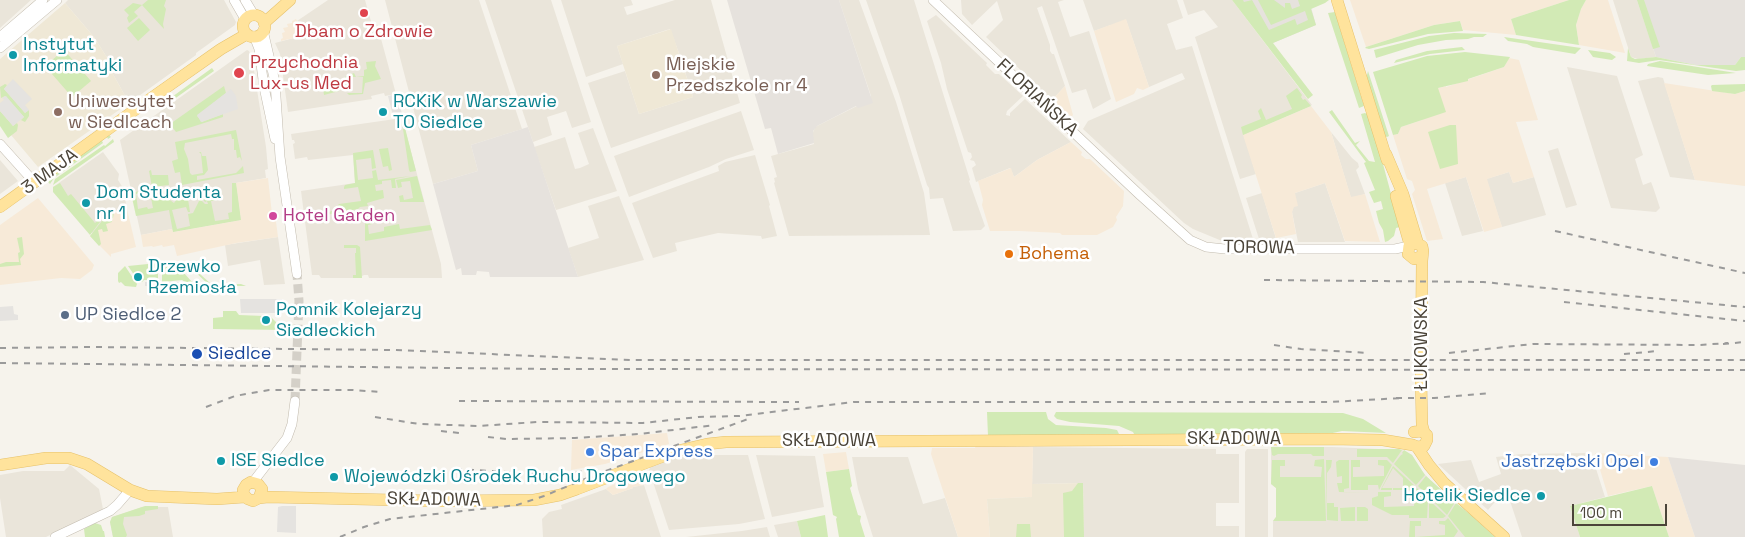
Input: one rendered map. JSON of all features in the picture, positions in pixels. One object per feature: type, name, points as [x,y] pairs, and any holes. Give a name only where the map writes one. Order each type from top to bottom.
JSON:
[{"type":"main road","points":[[1337,0],[1386,154],[1405,230],[1414,251]]},
{"type":"main road","name":"3 MAJA","points":[[0,207],[288,2]]},
{"type":"main road","points":[[1386,154],[1403,194],[1414,251]]},
{"type":"main road","name":"ŁUKOWSKA","points":[[1414,251],[1416,274],[1417,440],[1428,464],[1444,483],[1504,537]]},
{"type":"main road","name":"SKŁADOWA","points":[[244,493],[253,501],[259,489],[285,497],[439,501],[534,500],[560,495],[677,451],[726,442],[1081,439],[1417,440]]},
{"type":"main road","points":[[0,465],[46,458],[68,458],[87,464],[130,490],[155,498],[217,499],[244,493],[248,483],[259,489]]},
{"type":"street","points":[[0,48],[43,0]]},
{"type":"street","points":[[0,38],[57,0]]},
{"type":"street","points":[[234,0],[254,25]]},
{"type":"street","points":[[246,0],[254,25],[264,87],[280,157],[297,274]]},
{"type":"street","name":"FLORIAŃSKA","points":[[933,0],[1141,196]]},
{"type":"street","points":[[0,144],[34,183]]},
{"type":"street","name":"TOROWA","points":[[1141,196],[1190,240],[1206,246],[1225,249],[1391,249],[1414,251]]},
{"type":"street","points":[[1391,249],[1398,243],[1405,230]]},
{"type":"street","points":[[259,489],[268,463],[287,438],[292,424],[295,401]]},
{"type":"street","points":[[55,537],[110,511],[117,506],[130,490]]},
{"type":"shaded area","points":[[0,0],[31,0],[0,28]]},
{"type":"shaded area","points":[[68,0],[224,0],[236,22],[235,25],[196,53],[196,55],[129,103],[113,74],[111,68],[113,67],[94,37],[65,3]]},
{"type":"shaded area","points":[[328,0],[365,0],[372,25],[377,24],[396,94],[385,96],[384,93],[371,96],[372,99],[288,112],[280,54],[275,43],[305,35],[297,21]]},
{"type":"shaded area","points":[[385,0],[479,0],[522,129],[471,145],[478,171],[433,184]]},
{"type":"shaded area","points":[[485,0],[551,0],[591,122],[572,128],[566,111],[547,117],[552,135],[533,142]]},
{"type":"shaded area","points":[[561,0],[631,0],[633,5],[624,7],[627,15],[675,0],[711,0],[740,103],[611,148],[588,83],[625,71],[639,114],[693,97],[680,56],[670,29],[617,46],[623,64],[586,77]]},
{"type":"shaded area","points":[[727,0],[839,0],[873,103],[858,108],[856,106],[817,126],[813,131],[814,143],[778,154],[771,128],[765,129]]},
{"type":"shaded area","points":[[839,0],[859,0],[896,102],[924,193],[930,235],[789,236],[774,183],[774,178],[777,177],[771,156],[814,144],[812,135],[815,127],[857,106],[871,96]]},
{"type":"shaded area","points":[[866,0],[914,0],[969,181],[985,226],[981,230],[953,231],[943,198],[930,199],[929,188],[899,94]]},
{"type":"shaded area","points":[[961,0],[1064,0],[1058,2],[1070,37],[1089,31],[1111,99],[1093,109],[1086,89],[1072,93],[1042,6],[1037,8],[1050,45],[1050,51],[1054,54],[1065,86],[1052,100],[986,37],[1003,20],[997,1],[972,25],[962,14]]},
{"type":"shaded area","points":[[1083,0],[1177,0],[1183,18],[1167,24],[1176,50],[1192,46],[1254,242],[1222,241],[1193,229],[1184,223],[1083,129],[1088,121],[1185,79],[1182,73],[1149,87],[1126,20],[1094,31]]},
{"type":"shaded area","points":[[1183,0],[1232,0],[1312,105],[1244,135],[1256,174],[1240,179],[1195,37],[1218,27],[1204,10],[1188,15]]},
{"type":"shaded area","points":[[1241,0],[1324,0],[1311,7],[1316,25],[1273,43]]},
{"type":"shaded area","points":[[1350,0],[1569,0],[1511,19],[1516,35],[1463,30],[1460,21],[1434,25],[1366,47]]},
{"type":"shaded area","points":[[1586,0],[1608,0],[1625,53],[1579,45],[1576,25]]},
{"type":"shaded area","points":[[1613,0],[1637,0],[1656,57],[1638,59],[1631,57]]},
{"type":"shaded area","points":[[1637,0],[1745,0],[1745,57],[1741,57],[1735,65],[1696,65],[1656,57]]},
{"type":"shaded area","points":[[65,3],[94,37],[113,67],[111,69],[113,74],[129,103],[38,167],[0,122],[0,59]]},
{"type":"shaded area","points":[[936,15],[987,63],[986,65],[995,74],[999,74],[1023,96],[1007,111],[1006,115],[1010,116],[1010,113],[1025,99],[1071,142],[1037,160],[1014,177],[1010,168],[976,182],[972,168],[976,165],[974,161],[970,160],[972,157],[971,153],[968,152],[947,89],[941,63],[927,21]]},
{"type":"shaded area","points":[[296,19],[306,35],[281,41],[283,38],[282,33],[285,32],[283,28],[288,27],[287,24],[292,23]]},
{"type":"shaded area","points":[[1126,19],[1149,87],[1143,90],[1137,88],[1134,94],[1116,102],[1094,31]]},
{"type":"shaded area","name":"Miejskie Przedszkole nr 4","points":[[671,29],[693,97],[639,114],[617,46]]},
{"type":"shaded area","points":[[247,50],[253,64],[266,147],[268,169],[265,170],[266,178],[236,183],[241,220],[173,232],[172,229],[141,235],[120,140]]},
{"type":"shaded area","points":[[1509,58],[1519,60],[1538,120],[1516,122],[1534,177],[1513,183],[1509,172],[1487,179],[1502,227],[1484,232],[1466,177],[1427,189],[1443,239],[1427,241],[1412,194],[1415,190],[1412,181],[1407,179],[1393,135],[1398,134],[1401,127],[1422,120],[1438,88],[1504,67]]},
{"type":"shaded area","points":[[1567,67],[1617,76],[1643,155],[1635,159],[1643,185],[1651,182],[1653,187],[1660,208],[1656,212],[1611,208]]},
{"type":"shaded area","points":[[1658,77],[1663,78],[1695,180],[1670,177],[1638,81]]},
{"type":"shaded area","points":[[13,79],[32,99],[25,105],[29,110],[25,113],[4,89]]},
{"type":"shaded area","points":[[1664,83],[1735,94],[1745,91],[1745,186],[1695,180]]},
{"type":"shaded area","points":[[1065,86],[1073,115],[1071,117],[1052,100]]},
{"type":"shaded area","points":[[231,89],[236,96],[238,109],[201,122],[197,115]]},
{"type":"shaded area","points":[[397,94],[403,118],[394,120],[388,96]]},
{"type":"shaded area","points":[[6,96],[24,117],[13,126],[0,111],[0,103],[4,100],[2,98]]},
{"type":"shaded area","points":[[1311,106],[1331,132],[1351,197],[1365,194],[1380,242],[1345,241],[1325,183],[1295,193],[1298,206],[1294,207],[1292,212],[1296,234],[1276,238],[1243,135]]},
{"type":"shaded area","points":[[741,111],[754,150],[629,197],[614,156]]},
{"type":"shaded area","points":[[402,118],[441,264],[442,278],[369,278],[368,275],[364,275],[362,278],[321,278],[319,275],[312,275],[301,191],[355,183],[353,155],[308,160],[307,157],[295,159],[293,144],[295,143],[292,140],[291,134]]},
{"type":"shaded area","points":[[528,127],[578,277],[490,277],[489,272],[477,271],[476,275],[462,275],[461,268],[456,270],[433,184],[478,171],[471,145]]},
{"type":"shaded area","points":[[593,128],[617,191],[556,210],[534,147],[565,137],[575,169],[580,168],[589,164],[578,133]]},
{"type":"shaded area","points":[[1331,132],[1358,163],[1359,167],[1356,170],[1365,194],[1351,198]]},
{"type":"shaded area","points":[[1071,142],[1082,152],[1081,155],[1086,159],[1090,159],[1124,191],[1123,206],[1116,217],[1117,220],[1113,227],[1097,235],[990,231],[982,205],[983,200],[978,181],[1011,168],[1014,177],[1037,160]]},
{"type":"shaded area","points":[[1558,148],[1577,205],[1566,208],[1548,151]]},
{"type":"shaded area","points":[[103,152],[119,174],[118,180],[123,188],[127,209],[114,212],[93,234],[53,187]]},
{"type":"shaded area","points":[[755,155],[777,236],[762,239],[761,236],[718,233],[675,243],[677,251],[653,258],[632,203],[719,171],[718,166],[725,162]]},
{"type":"shaded area","points":[[0,160],[18,181],[0,194]]},
{"type":"shaded area","points":[[1509,172],[1513,183],[1534,177],[1546,215],[1502,227],[1486,179]]},
{"type":"shaded area","points":[[1466,177],[1483,231],[1462,236],[1445,183]]},
{"type":"shaded area","points":[[268,178],[272,214],[275,214],[278,237],[236,243],[177,256],[174,245],[143,247],[141,235],[172,229],[173,232],[241,220],[236,183]]},
{"type":"shaded area","points":[[1325,183],[1345,242],[1298,242],[1292,212],[1295,193]]},
{"type":"shaded area","points":[[1262,193],[1277,242],[1260,242],[1246,198]]},
{"type":"shaded area","points":[[619,196],[644,260],[578,277],[568,248],[599,238],[588,206]]},
{"type":"shaded area","points":[[38,198],[94,265],[92,270],[80,279],[61,278],[0,285],[0,225]]},
{"type":"shaded area","points":[[127,209],[136,247],[111,254],[111,257],[90,236],[114,212]]},
{"type":"shaded area","points":[[278,237],[285,284],[264,285],[260,260],[228,266],[225,245]]},
{"type":"shaded area","points":[[145,282],[185,282],[185,287],[145,286]]},
{"type":"shaded area","points":[[240,299],[282,299],[282,313],[241,313]]},
{"type":"shaded area","points":[[13,306],[14,314],[18,315],[18,320],[0,321],[0,307]]},
{"type":"shaded area","points":[[667,433],[669,444],[605,464],[571,470],[572,440]]},
{"type":"shaded area","points":[[976,445],[1033,447],[1032,497],[987,499],[990,537],[958,537],[931,454],[932,448],[975,448]]},
{"type":"shaded area","points":[[1033,447],[1216,449],[1216,454],[1239,454],[1239,503],[1216,503],[1216,526],[1239,526],[1239,537],[1084,537],[1083,483],[1032,484]]},
{"type":"shaded area","points":[[1271,447],[1402,450],[1412,455],[1420,469],[1431,481],[1495,537],[1273,537],[1273,521],[1276,517],[1276,488],[1271,484]]},
{"type":"shaded area","points":[[1247,449],[1268,449],[1268,537],[1245,537],[1245,452]]},
{"type":"shaded area","points":[[846,452],[849,469],[826,472],[823,454]]},
{"type":"shaded area","points":[[1591,453],[1605,497],[1570,506],[1580,537],[1522,537],[1506,489],[1488,510],[1438,464],[1471,460],[1479,482],[1501,474],[1496,457],[1522,454]]},
{"type":"shaded area","points":[[1595,453],[1668,457],[1695,537],[1669,537],[1652,486],[1608,496]]},
{"type":"shaded area","points":[[748,455],[765,519],[739,524],[669,530],[649,470],[651,466],[677,457]]},
{"type":"shaded area","points":[[756,455],[815,456],[824,507],[772,517]]},
{"type":"shaded area","points":[[852,457],[908,457],[923,504],[945,498],[958,537],[873,537],[858,489]]},
{"type":"shaded area","points":[[1668,457],[1745,465],[1745,537],[1695,537]]},
{"type":"shaded area","points":[[70,465],[99,489],[103,509],[46,537],[6,537],[0,498],[0,475],[23,471],[64,471]]},
{"type":"shaded area","points":[[640,474],[644,485],[613,495],[606,489],[608,487]]},
{"type":"shaded area","points":[[1083,483],[1084,537],[990,537],[987,499],[1032,497],[1032,484]]},
{"type":"shaded area","points":[[644,485],[661,537],[543,537],[542,519],[549,512],[562,509],[561,505],[606,489],[613,495]]},
{"type":"shaded area","points":[[296,506],[296,533],[277,532],[278,507]]},
{"type":"shaded area","points":[[142,507],[168,507],[173,537],[113,537],[110,522],[112,517]]},
{"type":"shaded area","points":[[797,521],[801,537],[778,537],[774,525]]},
{"type":"shaded area","points":[[767,527],[770,537],[686,537],[742,531]]},
{"type":"green space","points":[[148,0],[166,0],[164,6],[166,9],[164,29],[142,5]]},
{"type":"green space","points":[[1232,0],[1243,0],[1244,2],[1252,0],[1269,30],[1295,19],[1297,25],[1308,20],[1305,11],[1271,25],[1258,0],[1274,0],[1285,8],[1285,3],[1290,3],[1292,9],[1300,6],[1298,0],[1329,0],[1311,9],[1316,25],[1273,43],[1313,95],[1308,99]]},
{"type":"green space","points":[[1569,0],[1586,0],[1576,25],[1579,45],[1516,35],[1511,19]]},
{"type":"green space","points":[[1637,0],[1644,0],[1660,47],[1653,49]]},
{"type":"green space","points":[[133,3],[142,5],[134,12],[138,16],[129,23],[127,18],[129,15],[124,10]]},
{"type":"green space","points":[[1335,12],[1364,106],[1359,108],[1328,13]]},
{"type":"green space","points":[[139,18],[150,30],[138,41],[127,28]]},
{"type":"green space","points":[[1460,21],[1463,31],[1428,34],[1369,49],[1365,48],[1434,25]]},
{"type":"green space","points":[[1454,33],[1487,34],[1483,37],[1446,40],[1418,45],[1376,58],[1374,50],[1429,36]]},
{"type":"green space","points":[[1504,37],[1581,48],[1575,54],[1533,47],[1527,44],[1508,41]]},
{"type":"green space","points":[[1462,47],[1465,50],[1430,54],[1394,63],[1396,60],[1427,51]]},
{"type":"green space","points":[[1628,48],[1631,57],[1635,59],[1656,57],[1696,65],[1735,65],[1741,57],[1745,57],[1745,70],[1736,71],[1659,60],[1639,63],[1627,61]]},
{"type":"green space","points":[[64,50],[91,81],[72,97],[45,66]]},
{"type":"green space","points":[[1588,50],[1610,53],[1616,57],[1612,60],[1593,57]]},
{"type":"green space","points":[[1465,52],[1510,57],[1504,67],[1468,79],[1468,81],[1438,88],[1446,112],[1401,127],[1398,134],[1393,135],[1373,72],[1427,56]]},
{"type":"green space","points":[[376,61],[375,66],[381,79],[365,83],[363,94],[349,95],[347,93],[362,93],[363,77],[356,77],[364,76],[364,70],[367,69],[366,62]]},
{"type":"green space","points":[[1660,61],[1736,73],[1708,75],[1647,66],[1648,64]]},
{"type":"green space","points":[[212,68],[214,71],[160,109],[158,107]]},
{"type":"green space","points":[[1368,71],[1389,136],[1387,137],[1384,136],[1366,79]]},
{"type":"green space","points":[[354,73],[356,77],[347,77],[348,85],[346,85],[345,77]]},
{"type":"green space","points":[[322,82],[335,82],[339,84],[339,91],[324,95]]},
{"type":"green space","points":[[5,84],[7,85],[4,89],[25,113],[29,110],[29,116],[25,122],[21,120],[24,117],[5,96],[1,98],[0,87]]},
{"type":"green space","points":[[1745,84],[1745,91],[1735,94],[1712,91],[1711,86],[1712,85]]},
{"type":"green space","points":[[224,86],[226,93],[197,116],[202,122],[223,114],[223,117],[176,132],[170,124]]},
{"type":"green space","points":[[1297,88],[1303,100],[1305,99],[1311,106],[1243,135],[1241,127],[1261,119],[1258,111],[1261,108],[1266,120],[1292,109],[1286,96]]},
{"type":"green space","points":[[1332,110],[1355,143],[1360,141],[1356,145],[1369,161],[1375,162],[1361,114],[1365,113],[1370,116],[1400,227],[1396,228],[1394,236],[1388,241],[1385,242],[1376,211],[1383,209],[1381,201],[1374,203],[1369,192],[1375,190],[1364,163],[1366,162],[1329,112]]},
{"type":"green space","points":[[0,111],[13,126],[17,123],[18,125],[17,131],[8,138],[0,126]]},
{"type":"green space","points":[[1456,125],[1458,164],[1440,169],[1428,132]]},
{"type":"green space","points":[[405,128],[416,171],[410,172],[409,170],[403,129]]},
{"type":"green space","points":[[236,130],[242,161],[240,157],[237,158],[236,150],[234,150],[234,139],[232,139],[231,134],[185,143],[184,149],[192,175],[203,173],[201,154],[199,152],[201,152],[202,156],[206,156],[208,170],[204,175],[197,176],[197,180],[236,173],[243,166],[244,173],[182,185],[180,172],[175,173],[172,161],[178,159],[175,142]]},
{"type":"green space","points":[[109,135],[111,137],[108,139],[107,137],[102,141],[103,143],[54,178],[50,184],[46,180]]},
{"type":"green space","points":[[113,139],[114,142],[53,185],[55,179]]},
{"type":"green space","points":[[388,148],[392,170],[389,171],[388,166],[383,167],[379,149]]},
{"type":"green space","points":[[373,150],[376,168],[372,169],[371,158],[356,160],[358,180],[373,178],[372,171],[376,170],[378,180],[411,176],[395,179],[396,188],[392,188],[391,180],[382,181],[382,184],[375,185],[376,191],[383,190],[384,198],[367,203],[368,206],[315,217],[314,214],[333,211],[339,204],[361,201],[358,187],[344,189],[344,187],[345,185],[355,183],[353,153]]},
{"type":"green space","points":[[151,170],[152,175],[168,175],[169,185],[152,187],[149,171]]},
{"type":"green space","points":[[417,176],[424,202],[400,202],[399,196],[403,195],[404,200],[413,198],[410,181],[401,182],[402,187],[398,188],[396,180]]},
{"type":"green space","points":[[60,183],[68,196],[71,194],[95,223],[98,220],[100,222],[90,235],[53,192],[53,187]]},
{"type":"green space","points":[[232,183],[236,183],[241,220],[173,232],[169,210],[136,216],[131,193],[140,191],[142,193],[136,194],[138,209],[147,207],[148,209],[153,208],[152,193],[145,194],[144,190],[159,188],[166,192],[164,196],[174,203],[177,199],[188,199],[190,212],[188,212],[186,207],[172,210],[177,229],[190,226],[188,214],[193,213],[200,199],[205,204],[208,204],[203,199],[210,198],[209,195],[222,192],[222,199],[211,201],[215,221],[229,219],[228,213],[232,212]]},
{"type":"green space","points":[[114,212],[111,219],[112,222],[106,224],[108,231],[98,230],[101,244],[99,246],[90,236],[105,217],[104,215]]},
{"type":"green space","points":[[371,214],[372,224],[368,225],[369,234],[384,231],[384,227],[399,224],[400,229],[430,225],[432,230],[365,241],[365,221]]},
{"type":"green space","points":[[22,237],[24,254],[20,259],[21,265],[0,267],[0,264],[6,262],[19,262],[18,253],[20,252],[17,238]]},
{"type":"green space","points":[[344,245],[357,245],[360,247],[362,278],[353,278],[353,275],[356,275],[356,248],[344,248]]},
{"type":"green space","points":[[158,263],[158,280],[144,280],[142,282],[139,282],[128,266]]},
{"type":"green space","points":[[162,263],[173,266],[184,273],[192,282],[192,287],[190,289],[186,288],[185,282],[182,280],[162,282]]},
{"type":"green space","points":[[190,265],[211,284],[241,284],[246,286],[210,286]]},
{"type":"green space","points":[[125,266],[137,284],[136,287],[125,286],[121,282],[119,283],[118,273]]},
{"type":"green space","points":[[223,311],[236,311],[239,315],[264,316],[265,323],[269,323],[270,316],[277,323],[293,324],[293,328],[287,330],[213,329],[213,318],[223,317]]},
{"type":"green space","points":[[987,412],[1046,412],[1048,419],[1056,425],[1106,428],[1117,430],[1119,434],[988,436]]},
{"type":"green space","points":[[1056,412],[1343,413],[1363,419],[1386,433],[1342,431],[1328,434],[1135,436],[1133,432],[1119,426],[1070,422],[1057,419],[1054,416]]},
{"type":"green space","points":[[1271,447],[1324,447],[1324,456],[1278,454],[1274,456],[1272,455]]},
{"type":"green space","points":[[1357,449],[1402,450],[1393,463],[1387,457],[1357,457]]},
{"type":"green space","points":[[1404,450],[1412,455],[1425,475],[1416,485],[1394,464],[1403,454]]},
{"type":"green space","points":[[1324,459],[1326,521],[1273,521],[1276,517],[1276,488],[1271,484],[1272,460],[1285,460],[1285,466],[1280,466],[1280,477],[1321,477],[1322,467],[1314,466],[1315,460]]},
{"type":"green space","points":[[1326,460],[1332,460],[1331,467],[1327,473],[1327,503],[1334,503],[1334,507],[1338,507],[1338,521],[1327,520]]},
{"type":"green space","points":[[1339,460],[1349,460],[1349,488],[1344,489],[1344,492],[1368,493],[1339,492],[1337,483],[1342,483],[1342,476],[1337,477],[1336,462]]},
{"type":"green space","points":[[1351,460],[1360,460],[1360,467],[1353,467],[1353,477],[1384,476],[1384,466],[1378,465],[1378,460],[1387,460],[1392,465],[1379,490],[1378,485],[1368,485],[1368,490],[1351,490]]},
{"type":"green space","points":[[1393,466],[1415,486],[1412,490],[1393,490],[1393,488],[1403,488],[1403,478],[1393,468],[1382,488],[1392,488],[1392,490],[1381,490],[1381,489]]},
{"type":"green space","points":[[849,469],[852,486],[850,488],[858,515],[861,516],[860,521],[865,537],[839,537],[837,517],[833,515],[826,472]]},
{"type":"green space","points":[[1426,476],[1455,502],[1447,515],[1418,486]]},
{"type":"green space","points":[[1078,483],[1083,483],[1084,537],[1064,537],[1063,493],[1072,491]]},
{"type":"green space","points":[[1652,486],[1669,537],[1580,537],[1570,506]]},
{"type":"green space","points":[[1417,488],[1428,500],[1427,518],[1409,518],[1409,515],[1392,515],[1372,505],[1372,498],[1378,496],[1378,492],[1391,492],[1391,496],[1384,497],[1384,507],[1414,506],[1415,495],[1408,494],[1408,492],[1413,492]]},
{"type":"green space","points":[[1429,500],[1446,516],[1443,518],[1429,518]]},
{"type":"green space","points":[[1456,503],[1495,537],[1465,537],[1448,516]]},
{"type":"green space","points":[[145,506],[158,506],[158,509],[145,511],[145,514],[139,516],[124,517],[123,524],[126,537],[113,537],[110,522],[112,517]]},
{"type":"green space","points":[[1355,507],[1355,521],[1341,521],[1340,508]]},
{"type":"green space","points":[[1357,507],[1368,509],[1368,521],[1357,521]]},
{"type":"green space","points":[[825,515],[828,537],[801,537],[797,521]]},
{"type":"green space","points":[[1448,518],[1458,531],[1454,537],[1415,537],[1445,535],[1445,525],[1439,524],[1439,521],[1445,521]]},
{"type":"green space","points":[[1410,521],[1421,521],[1421,526],[1415,526],[1415,537],[1409,537]]},
{"type":"green space","points":[[95,523],[101,525],[105,537],[85,537],[84,529]]},
{"type":"green space","points":[[1017,524],[1030,524],[1031,537],[1016,537]]},
{"type":"tunnel","points":[[295,401],[299,301],[297,274]]},
{"type":"railway","points":[[1555,231],[1745,273]]},
{"type":"railway","points":[[1264,280],[1483,282],[1745,307]]},
{"type":"railway","points":[[1564,302],[1745,321]]},
{"type":"railway","points":[[1723,344],[1745,342]]},
{"type":"railway","points":[[1449,353],[1533,344],[1699,345],[1728,343]]},
{"type":"railway","points":[[1274,345],[1301,349],[1369,353]]},
{"type":"railway","points":[[0,348],[395,350],[630,360],[1745,360]]},
{"type":"railway","points":[[1624,354],[1658,351]]},
{"type":"railway","points":[[0,363],[546,369],[1745,370]]},
{"type":"railway","points":[[206,407],[235,396],[269,390],[381,392]]},
{"type":"railway","points":[[1396,398],[1434,398],[1491,393]]},
{"type":"railway","points":[[375,417],[419,424],[479,426],[537,422],[643,423],[698,417],[739,416],[854,402],[1329,402],[1403,398]]},
{"type":"railway","points":[[459,401],[799,402]]},
{"type":"railway","points":[[340,537],[390,519],[517,505],[748,419]]},
{"type":"railway","points":[[488,437],[507,439],[575,438],[639,434],[715,425]]},
{"type":"railway","points":[[441,431],[459,433]]},
{"type":"railway","points":[[456,469],[546,474],[574,473],[595,469]]},
{"type":"place","name":"Dbam o Zdrowie","points":[[364,13]]},
{"type":"place","name":"Instytut Informatyki","points":[[13,55]]},
{"type":"place","name":"Przychodnia Lux-us Med","points":[[239,73]]},
{"type":"place","name":"Miejskie Przedszkole nr 4","points":[[656,75]]},
{"type":"place","name":"Uniwersytet w Siedlcach","points":[[58,112]]},
{"type":"place","name":"RCKiK w Warszawie TO Siedlce","points":[[383,112]]},
{"type":"place","name":"Dom Studenta nr 1","points":[[86,203]]},
{"type":"place","name":"Hotel Garden","points":[[273,216]]},
{"type":"place","name":"Bohema","points":[[1009,254]]},
{"type":"place","name":"Drzewko Rzemiosła","points":[[138,277]]},
{"type":"place","name":"UP Siedlce 2","points":[[65,315]]},
{"type":"place","name":"Pomnik Kolejarzy Siedleckich","points":[[266,320]]},
{"type":"place","name":"Siedlce","points":[[197,354]]},
{"type":"place","name":"Spar Express","points":[[590,452]]},
{"type":"place","name":"ISE Siedlce","points":[[221,461]]},
{"type":"place","name":"Jastrzębski Opel","points":[[1654,462]]},
{"type":"place","name":"Wojewódzki Ośrodek Ruchu Drogowego","points":[[334,477]]},
{"type":"place","name":"Hotelik Siedlce","points":[[1541,496]]}]
